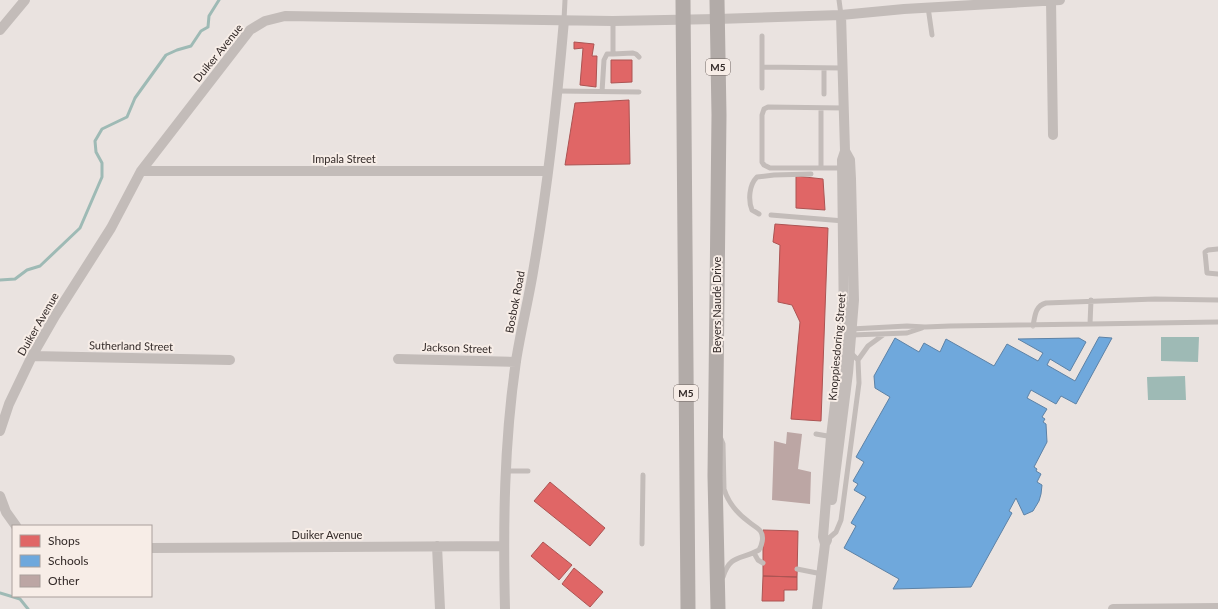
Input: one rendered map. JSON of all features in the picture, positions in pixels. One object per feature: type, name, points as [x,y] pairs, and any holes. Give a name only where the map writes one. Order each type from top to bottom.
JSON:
[{"type":"main road","name":"M5","points":[[683,0],[688,609]]},
{"type":"main road","name":"Beyers Naudé Drive","points":[[717,0],[719,116],[715,476],[718,606]]},
{"type":"street","points":[[0,30],[25,0]]},
{"type":"street","points":[[1051,0],[1053,135]]},
{"type":"street","name":"Duiker Avenue","points":[[0,431],[8,404],[32,356],[55,316],[111,228],[141,171],[250,30],[265,21],[285,16],[613,21],[717,19],[840,15],[981,2],[1060,0]]},
{"type":"street","name":"Knoppiesdoring Street","points":[[817,609],[826,542],[823,537],[848,332],[854,300],[842,168],[842,160],[845,151],[840,15]]},
{"type":"street","name":"Bosbok Road","points":[[505,609],[505,471],[516,362],[534,266],[548,171],[558,91],[564,20]]},
{"type":"street","name":"Knoppiesdoring Street","points":[[845,151],[850,160],[848,221]]},
{"type":"street","name":"Impala Street","points":[[141,171],[548,171]]},
{"type":"street","name":"Knoppiesdoring Street","points":[[836,437],[850,352],[848,332]]},
{"type":"street","name":"Sutherland Street","points":[[32,356],[230,360]]},
{"type":"street","name":"Jackson Street","points":[[398,358],[516,362]]},
{"type":"street","points":[[0,496],[6,512],[15,525]]},
{"type":"street","points":[[437,546],[440,609]]},
{"type":"street","name":"Duiker Avenue","points":[[152,548],[504,546]]},
{"type":"street","points":[[1113,609],[1218,608]]},
{"type":"lane","name":"Bosbok Road","points":[[564,20],[565,0]]},
{"type":"lane","name":"Knoppiesdoring Street","points":[[840,0],[840,15]]},
{"type":"lane","points":[[928,8],[932,35]]},
{"type":"lane","points":[[613,21],[613,54]]},
{"type":"lane","points":[[762,36],[762,88]]},
{"type":"lane","points":[[602,92],[604,60],[607,54],[633,53],[639,58]]},
{"type":"lane","points":[[762,67],[842,68]]},
{"type":"lane","points":[[824,68],[824,94]]},
{"type":"lane","points":[[558,91],[639,92]]},
{"type":"lane","points":[[842,168],[770,168],[764,165],[762,162],[762,115],[764,109],[768,107],[844,108]]},
{"type":"lane","points":[[821,108],[821,168]]},
{"type":"lane","points":[[759,214],[752,210],[751,203],[752,185],[757,177],[811,174]]},
{"type":"lane","points":[[771,215],[848,221]]},
{"type":"lane","points":[[1218,249],[1208,250],[1205,252],[1207,273],[1218,274]]},
{"type":"lane","points":[[1032,326],[1036,310],[1042,304],[1091,300],[1162,298],[1218,300]]},
{"type":"lane","points":[[1090,324],[1091,300]]},
{"type":"lane","points":[[848,332],[906,326],[1032,326],[1218,322]]},
{"type":"lane","points":[[848,332],[886,334],[907,333],[925,327]]},
{"type":"lane","points":[[826,542],[836,532],[841,520],[859,383],[858,360],[875,339],[886,334]]},
{"type":"lane","points":[[850,352],[858,360]]},
{"type":"lane","points":[[716,427],[723,444],[723,474],[726,495],[738,513],[762,534],[761,548],[754,553],[737,558],[728,564],[723,576],[718,606]]},
{"type":"lane","points":[[816,434],[836,437]]},
{"type":"lane","points":[[505,471],[528,470]]},
{"type":"lane","points":[[642,544],[643,475]]},
{"type":"lane","points":[[754,553],[758,560],[763,563]]},
{"type":"lane","points":[[797,569],[822,574]]},
{"type":"water","points":[[1161,337],[1199,337],[1198,362],[1161,361]]},
{"type":"water","points":[[1185,376],[1186,400],[1148,400],[1147,377]]},
{"type":"building: Shops","points":[[574,42],[594,44],[592,56],[597,56],[596,87],[580,85],[583,48],[574,49]]},
{"type":"building: Shops","points":[[611,60],[632,60],[632,82],[611,83]]},
{"type":"building: Shops","points":[[629,100],[630,164],[565,165],[575,103]]},
{"type":"building: Shops","points":[[796,176],[823,179],[825,210],[796,208]]},
{"type":"building: Shops","points":[[775,224],[828,228],[821,421],[791,419],[800,322],[792,305],[778,302],[780,245],[773,242]]},
{"type":"building: Shops","points":[[550,482],[605,528],[590,546],[534,501]]},
{"type":"building: Shops","points":[[763,530],[798,531],[797,577],[763,576]]},
{"type":"building: Shops","points":[[543,542],[572,565],[559,580],[531,556]]},
{"type":"building: Shops","points":[[574,568],[603,592],[590,607],[562,584]]},
{"type":"building: Shops","points":[[763,576],[797,577],[797,590],[784,590],[784,601],[762,601]]},
{"type":"building: Schools","points":[[1099,337],[1112,338],[1076,404],[1061,396],[1056,404],[1031,390],[1027,398],[1047,409],[1042,417],[1045,419],[1043,422],[1046,424],[1047,442],[1034,467],[1037,469],[1036,471],[1041,474],[1037,482],[1042,485],[1039,501],[1033,511],[1024,515],[1016,498],[1009,511],[1012,513],[971,587],[893,589],[899,579],[844,548],[856,526],[851,523],[866,497],[854,490],[858,484],[853,481],[864,462],[856,457],[890,397],[875,388],[874,376],[895,338],[919,352],[924,343],[940,352],[946,339],[994,366],[1007,344],[1038,361],[1043,353],[1018,339],[1079,338],[1086,342],[1070,371],[1050,359],[1047,365],[1075,381]]},
{"type":"building: Other","points":[[787,432],[802,434],[798,469],[811,472],[810,504],[772,500],[774,441],[786,444]]},
{"type":"waterway","points":[[0,280],[15,279],[27,270],[40,266],[80,228],[102,177],[102,163],[96,152],[95,141],[102,129],[127,117],[135,98],[166,55],[191,46],[201,31],[208,27],[209,16],[219,0]]},
{"type":"waterway","points":[[0,593],[12,597]]},
{"type":"waterway","points":[[13,597],[20,599],[28,609]]}]
